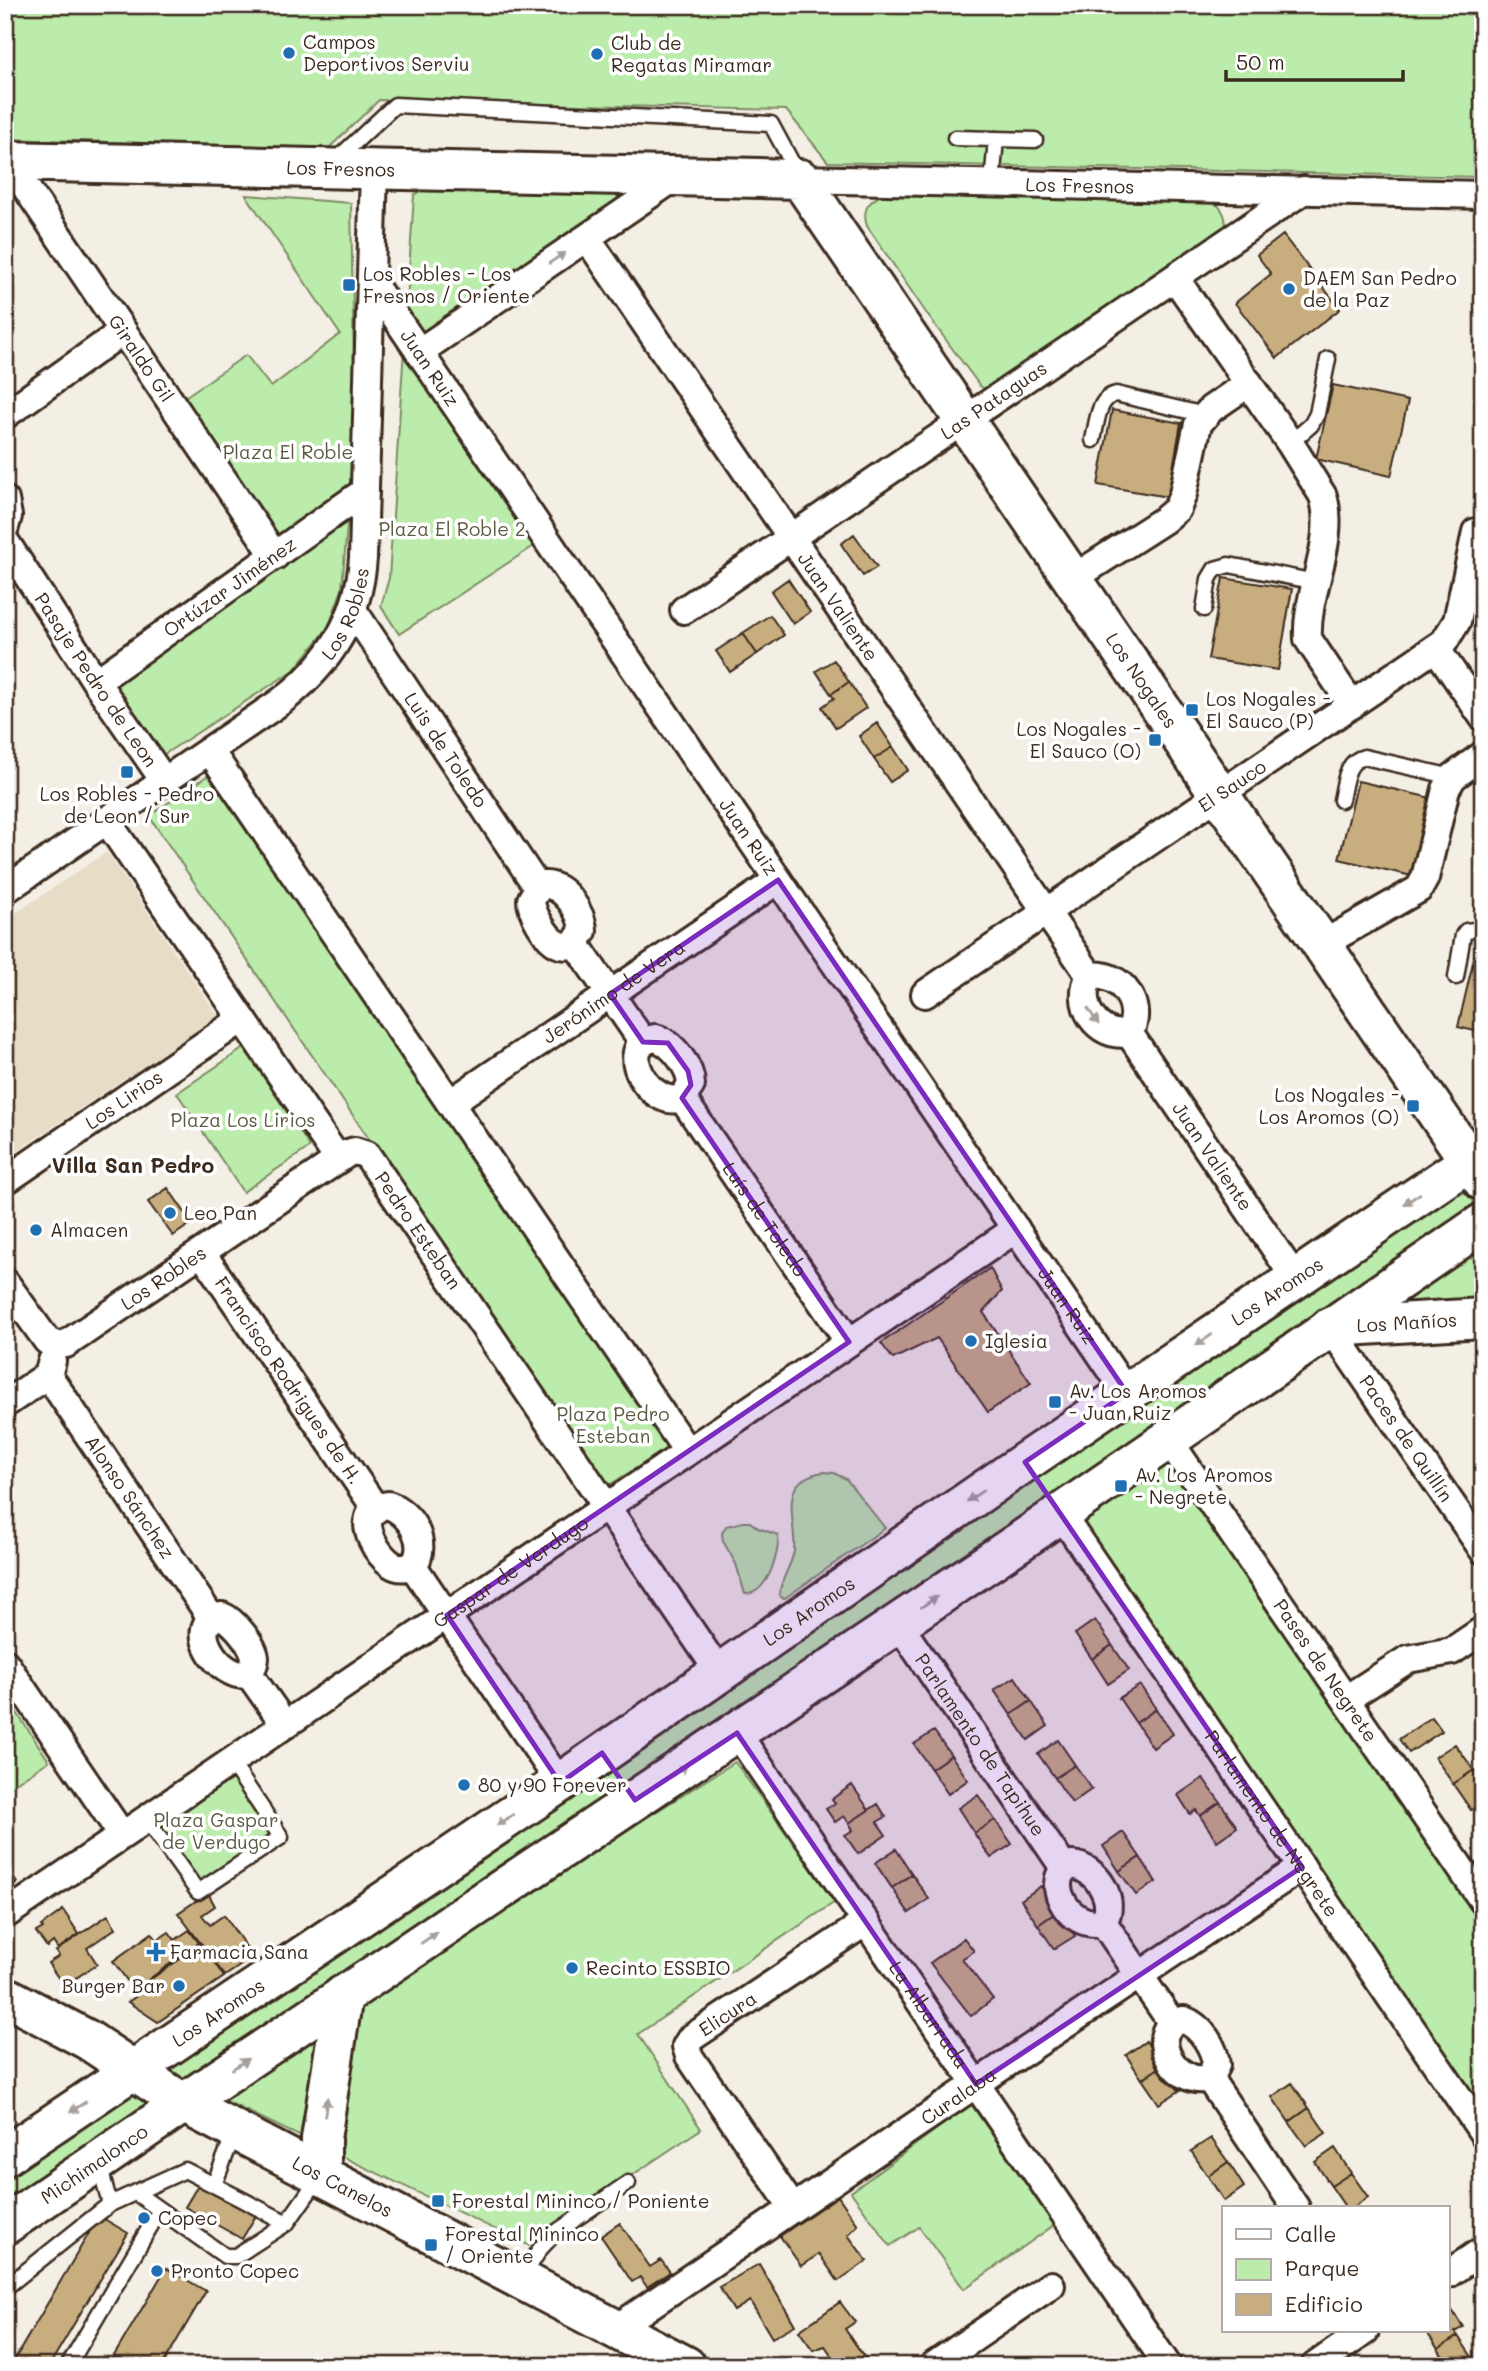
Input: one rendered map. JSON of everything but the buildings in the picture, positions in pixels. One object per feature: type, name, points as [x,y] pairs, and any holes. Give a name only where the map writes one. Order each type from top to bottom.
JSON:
[{"type":"main road","name":"Los Fresnos","points":[[7,161],[800,179]]},
{"type":"main road","name":"Los Nogales","points":[[800,179],[1321,944],[1478,1165]]},
{"type":"main road","name":"Los Aromos","points":[[135,2069],[560,1783],[1295,1278],[1478,1165]]},
{"type":"main road","points":[[183,2102],[737,1732],[1483,1223]]},
{"type":"main road","name":"Los Mañíos","points":[[1330,1327],[1483,1318]]},
{"type":"main road","points":[[1025,1462],[1060,1513]]},
{"type":"main road","points":[[602,1753],[635,1800]]},
{"type":"main road","points":[[321,2175],[321,2139],[342,1995]]},
{"type":"main road","name":"Los Canelos","points":[[5,1996],[88,2040],[183,2102],[686,2366]]},
{"type":"main road","points":[[5,2156],[135,2069]]},
{"type":"main road","name":"Michimalonco","points":[[5,2225],[183,2102]]},
{"type":"street","name":"Giraldo Gil","points":[[7,161],[275,556]]},
{"type":"street","name":"Los Robles","points":[[5,890],[280,702],[313,674],[341,635],[353,610],[362,578],[374,169]]},
{"type":"street","points":[[419,352],[677,176]]},
{"type":"street","name":"Los Fresnos","points":[[800,179],[1483,195]]},
{"type":"street","name":"Las Pataguas","points":[[684,610],[1304,190]]},
{"type":"street","name":"Juan Valiente","points":[[587,238],[1090,976]]},
{"type":"street","points":[[1175,278],[1319,487],[1326,506],[1326,525],[1308,639],[1352,705]]},
{"type":"street","name":"Juan Ruiz","points":[[371,281],[1127,1393]]},
{"type":"street","points":[[5,415],[123,331]]},
{"type":"street","points":[[1072,579],[1177,509],[1183,494],[1198,424],[1205,415],[1249,383]]},
{"type":"street","name":"Ortúzar Jiménez","points":[[96,682],[365,491]]},
{"type":"street","points":[[5,499],[8,516],[5,527]]},
{"type":"street","name":"El Sauco","points":[[925,994],[1436,648],[1450,634],[1457,621],[1476,532]]},
{"type":"street","name":"Pasaje Pedro de Leon","points":[[5,541],[96,682],[165,782]]},
{"type":"street","name":"Luis de Toledo","points":[[353,610],[538,888],[557,886],[581,918],[583,931],[581,938],[575,943],[643,1042]]},
{"type":"street","points":[[1436,648],[1483,717]]},
{"type":"street","points":[[210,751],[687,1451]]},
{"type":"street","points":[[1321,944],[1419,889],[1426,878],[1446,789],[1453,777],[1483,755]]},
{"type":"street","points":[[107,821],[338,1160]]},
{"type":"street","name":"Jerónimo de Vera","points":[[450,1102],[778,880]]},
{"type":"street","points":[[1090,976],[1115,979],[1130,999],[1136,1010],[1136,1017],[1129,1033],[1112,1034],[1105,1031],[1087,1010],[1083,994],[1090,976]]},
{"type":"street","name":"Los Lirios","points":[[5,1181],[243,1019]]},
{"type":"street","name":"Juan Valiente","points":[[1129,1033],[1295,1278]]},
{"type":"street","points":[[655,1038],[668,1043],[688,1071],[691,1085],[682,1098],[669,1101],[656,1095],[637,1068],[636,1054],[643,1042],[655,1038]]},
{"type":"street","name":"Luís de Toledo","points":[[682,1098],[849,1342]]},
{"type":"street","name":"Pedro Esteban","points":[[338,1160],[355,1152],[362,1152],[372,1160],[719,1672]]},
{"type":"street","name":"Los Robles","points":[[56,1345],[71,1342],[338,1160]]},
{"type":"street","name":"Gaspar de Verdugo","points":[[5,1915],[1016,1228]]},
{"type":"street","name":"Francisco Rodrigues de H.","points":[[202,1253],[376,1509]]},
{"type":"street","points":[[5,1282],[43,1337],[56,1345],[48,1375],[5,1405]]},
{"type":"street","name":"Paces de Quillín","points":[[1330,1327],[1483,1550]]},
{"type":"street","name":"Alonso Sánchez","points":[[48,1375],[212,1619]]},
{"type":"street","name":"Pases de Negrete","points":[[1168,1439],[1483,1901]]},
{"type":"street","points":[[387,1505],[396,1508],[418,1536],[421,1551],[413,1566],[398,1567],[391,1564],[369,1535],[367,1521],[376,1509],[387,1505]]},
{"type":"street","name":"Parlamento de Negrete","points":[[1060,1513],[1483,2133]]},
{"type":"street","points":[[413,1566],[560,1783]]},
{"type":"street","points":[[222,1616],[231,1620],[253,1650],[255,1660],[249,1674],[241,1676],[227,1672],[207,1646],[204,1633],[212,1619],[222,1616]]},
{"type":"street","name":"Parlamento de Tapihue","points":[[898,1623],[1064,1867]]},
{"type":"street","points":[[1346,1699],[1408,1659],[1452,1651],[1483,1630]]},
{"type":"street","points":[[5,1663],[122,1835]]},
{"type":"street","points":[[249,1674],[285,1725]]},
{"type":"street","name":"La Albarrada","points":[[737,1732],[1168,2366]]},
{"type":"street","points":[[1080,1866],[1091,1873],[1110,1904],[1103,1922],[1094,1924],[1079,1920],[1066,1906],[1058,1890],[1058,1880],[1064,1867],[1080,1866]]},
{"type":"street","name":"Curalaba","points":[[615,2329],[1302,1867]]},
{"type":"street","name":"Elicura","points":[[793,2208],[689,2056],[686,2046],[691,2038],[866,1922]]},
{"type":"street","points":[[1103,1922],[1172,2023]]},
{"type":"street","points":[[1184,2020],[1192,2023],[1205,2039],[1216,2057],[1216,2065],[1209,2078],[1201,2081],[1184,2077],[1169,2058],[1163,2042],[1172,2023],[1184,2020]]},
{"type":"street","points":[[1209,2078],[1295,2206]]},
{"type":"street","points":[[1450,2273],[1483,2250]]},
{"type":"street","points":[[933,2366],[1051,2285]]},
{"type":"street","points":[[1315,2366],[1364,2332]]},
{"type":"lane","points":[[328,168],[395,105],[771,124],[800,179]]},
{"type":"lane","points":[[955,138],[1035,140]]},
{"type":"lane","points":[[992,183],[996,139]]},
{"type":"lane","points":[[1290,443],[1311,425],[1317,414],[1328,359]]},
{"type":"lane","points":[[1093,440],[1102,402],[1107,396],[1116,394],[1205,415]]},
{"type":"lane","points":[[1204,609],[1209,579],[1215,569],[1230,565],[1316,582]]},
{"type":"lane","points":[[1341,800],[1350,764],[1356,758],[1364,757],[1453,777]]},
{"type":"lane","points":[[1456,977],[1463,935],[1466,931],[1483,929]]},
{"type":"lane","points":[[146,1819],[198,1892],[281,1837],[231,1762]]},
{"type":"lane","points":[[214,2185],[236,2130]]},
{"type":"lane","points":[[98,2162],[110,2204]]},
{"type":"lane","points":[[5,2288],[110,2204],[185,2171],[287,2223]]},
{"type":"lane","points":[[136,2193],[225,2256],[236,2256],[287,2223],[321,2175]]},
{"type":"lane","points":[[521,2280],[540,2249],[555,2233],[628,2183]]},
{"type":"lane","points":[[68,2366],[160,2210]]},
{"type":"highlighted area","points":[[778,880],[1127,1393],[1025,1462],[1302,1867],[976,2084],[737,1733],[635,1800],[602,1753],[560,1783],[447,1615],[849,1342],[682,1098],[691,1085],[688,1071],[668,1043],[643,1042],[610,994]]},
{"type":"shaded area","points":[[107,852],[218,1016],[5,1159],[5,920]]},
{"type":"green space","points":[[5,5],[1483,5],[1483,177],[828,162],[786,110],[379,100],[329,148],[5,139]]},
{"type":"green space","name":"Plaza El Roble 2","points":[[433,184],[649,191],[411,351],[534,546],[399,634],[381,606],[389,578],[414,195]]},
{"type":"green space","points":[[887,193],[1207,199],[1222,210],[1226,228],[987,390],[980,386],[929,317],[867,226],[865,214],[868,205]]},
{"type":"green space","name":"Plaza El Roble","points":[[246,195],[351,203],[355,424],[342,589],[328,628],[294,670],[163,755],[106,678],[279,562],[179,401],[246,355],[271,387],[340,334]]},
{"type":"green space","name":"Plaza Pedro Esteban","points":[[213,772],[676,1443],[606,1487],[149,816]]},
{"type":"green space","name":"Plaza Los Lirios","points":[[244,1048],[310,1147],[243,1192],[177,1093]]},
{"type":"green space","points":[[1471,1191],[1482,1205],[5,2216],[5,2177],[107,2105],[1455,1195]]},
{"type":"green space","points":[[1483,1239],[1483,1305],[1410,1310],[1399,1303]]},
{"type":"green space","points":[[1164,1451],[1483,1919],[1483,2119],[1072,1513]]},
{"type":"green space","points":[[824,1472],[846,1479],[885,1528],[785,1598],[780,1597],[794,1551],[794,1492],[799,1483],[809,1476]]},
{"type":"green space","points":[[750,1522],[778,1535],[777,1552],[766,1581],[760,1588],[745,1594],[736,1564],[723,1541],[722,1533],[726,1526]]},
{"type":"green space","points":[[5,1695],[49,1761],[5,1790]]},
{"type":"green space","name":"Recinto ESSBIO","points":[[735,1762],[835,1902],[638,2034],[701,2129],[528,2245],[209,2093]]},
{"type":"green space","name":"Plaza Gaspar de Verdugo","points":[[235,1772],[278,1836],[198,1890],[154,1826]]},
{"type":"green space","points":[[971,2104],[1057,2223],[964,2289],[919,2227],[890,2246],[851,2192]]},
{"type":"place","name":"Campos Deportivos Serviu","points":[[289,53]]},
{"type":"place","name":"Club de Regatas Miramar","points":[[597,54]]},
{"type":"place","name":"Los Robles - Los Fresnos / Oriente","points":[[349,285]]},
{"type":"place","name":"DAEM San Pedro de la Paz","points":[[1289,289]]},
{"type":"place","name":"Los Nogales - El Sauco (P)","points":[[1192,710]]},
{"type":"place","name":"Los Nogales - El Sauco (O)","points":[[1155,740]]},
{"type":"place","name":"Los Robles - Pedro de Leon / Sur","points":[[127,772]]},
{"type":"place","name":"Los Nogales - Los Aromos (O)","points":[[1413,1106]]},
{"type":"place","name":"Leo Pan","points":[[170,1213]]},
{"type":"place","name":"Almacen","points":[[36,1230]]},
{"type":"place","name":"Iglesia","points":[[971,1341]]},
{"type":"place","name":"Av. Los Aromos - Juan Ruiz","points":[[1055,1402]]},
{"type":"place","name":"Av. Los Aromos - Negrete","points":[[1121,1486]]},
{"type":"place","name":"80 y 90 Forever","points":[[464,1785]]},
{"type":"place","name":"Farmacia Sana","points":[[156,1952]]},
{"type":"place","name":"Recinto ESSBIO","points":[[572,1968]]},
{"type":"place","name":"Burger Bar","points":[[179,1986]]},
{"type":"place","name":"Forestal Mininco / Poniente","points":[[438,2201]]},
{"type":"place","name":"Copec","points":[[144,2218]]},
{"type":"place","name":"Forestal Mininco / Oriente","points":[[431,2245]]},
{"type":"place","name":"Pronto Copec","points":[[157,2271]]},
{"type":"district","name":"Villa San Pedro","points":[[133,1166]]}]
